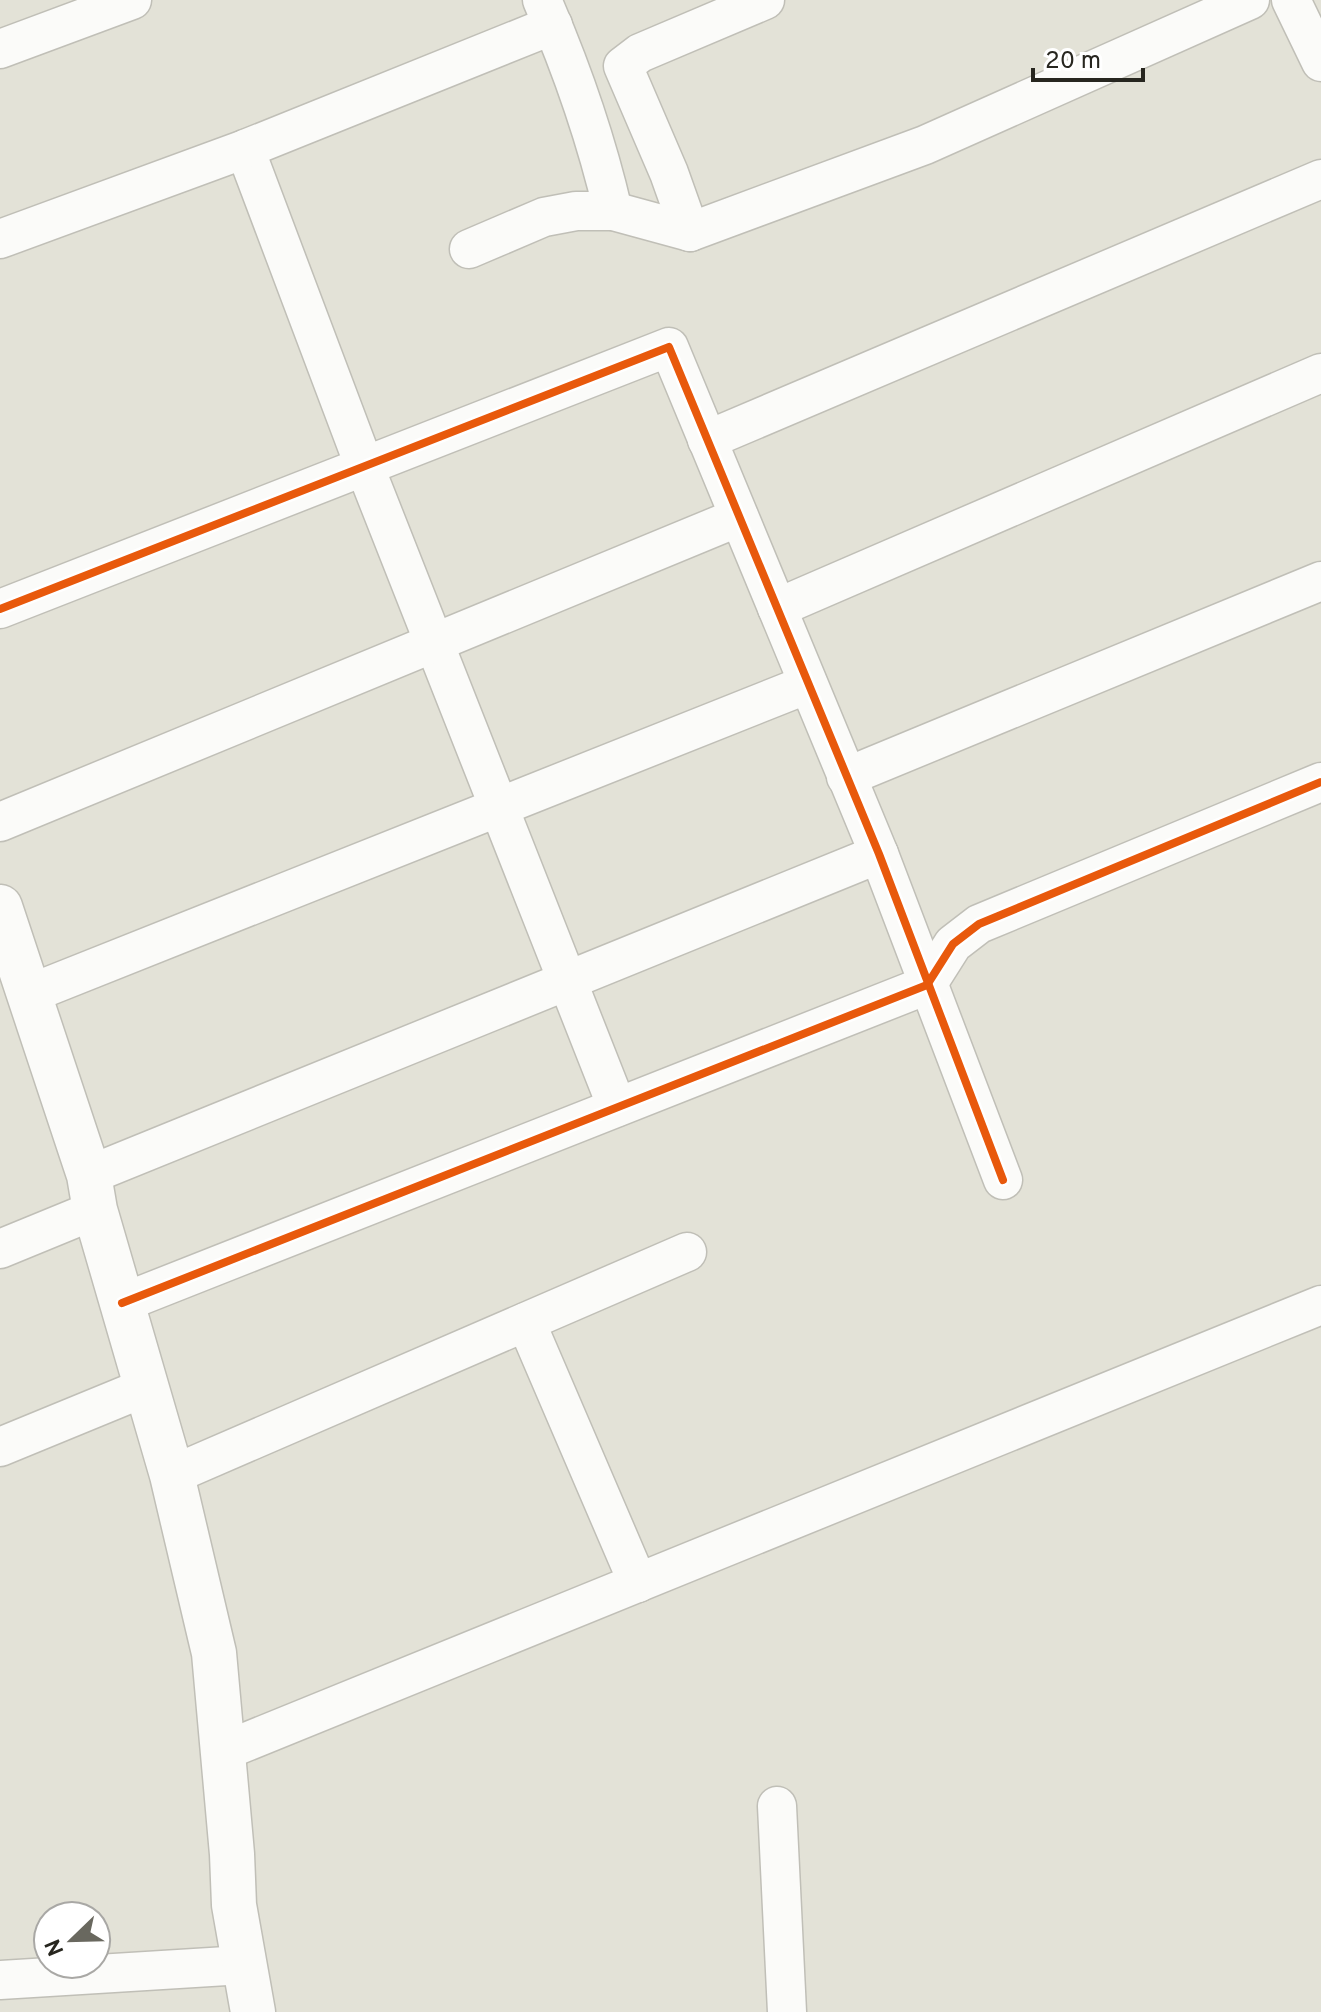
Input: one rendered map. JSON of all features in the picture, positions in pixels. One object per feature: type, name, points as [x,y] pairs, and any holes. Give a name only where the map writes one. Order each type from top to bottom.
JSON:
[{"type":"street","points":[[0,49],[132,0]]},
{"type":"street","points":[[690,232],[669,173],[623,66],[640,53],[765,0]]},
{"type":"street","points":[[469,249],[544,217],[576,211],[613,211],[690,232],[925,145],[1250,0]]},
{"type":"street","points":[[1291,0],[1321,62]]},
{"type":"street","points":[[0,239],[245,149],[548,12],[582,99],[600,155],[613,211]]},
{"type":"street","points":[[245,149],[364,465],[617,1107]]},
{"type":"street","points":[[707,440],[1321,179]]},
{"type":"street","points":[[0,609],[669,347],[879,854],[1003,1180]]},
{"type":"street","points":[[777,608],[1321,373]]},
{"type":"street","points":[[0,822],[739,517]]},
{"type":"street","points":[[846,777],[1321,581]]},
{"type":"street","points":[[29,994],[808,684]]},
{"type":"street","points":[[122,1303],[927,985],[953,944],[979,924],[1321,782]]},
{"type":"street","points":[[0,1249],[92,1193],[567,982],[879,854]]},
{"type":"street","points":[[2,922],[29,994],[92,1193],[172,1475],[214,1653],[234,1905],[253,2012]]},
{"type":"street","points":[[172,1475],[687,1252]]},
{"type":"street","points":[[224,1751],[1321,1305]]},
{"type":"street","points":[[526,1322],[638,1583]]},
{"type":"street","points":[[0,1447],[146,1387]]},
{"type":"street","points":[[777,1806],[787,2012]]},
{"type":"street","points":[[0,1980],[243,1965]]},
{"type":"cycle path","points":[[0,609],[669,347],[879,854],[1003,1180]]},
{"type":"cycle path","points":[[122,1303],[927,985],[953,944],[979,924],[1321,782]]}]
